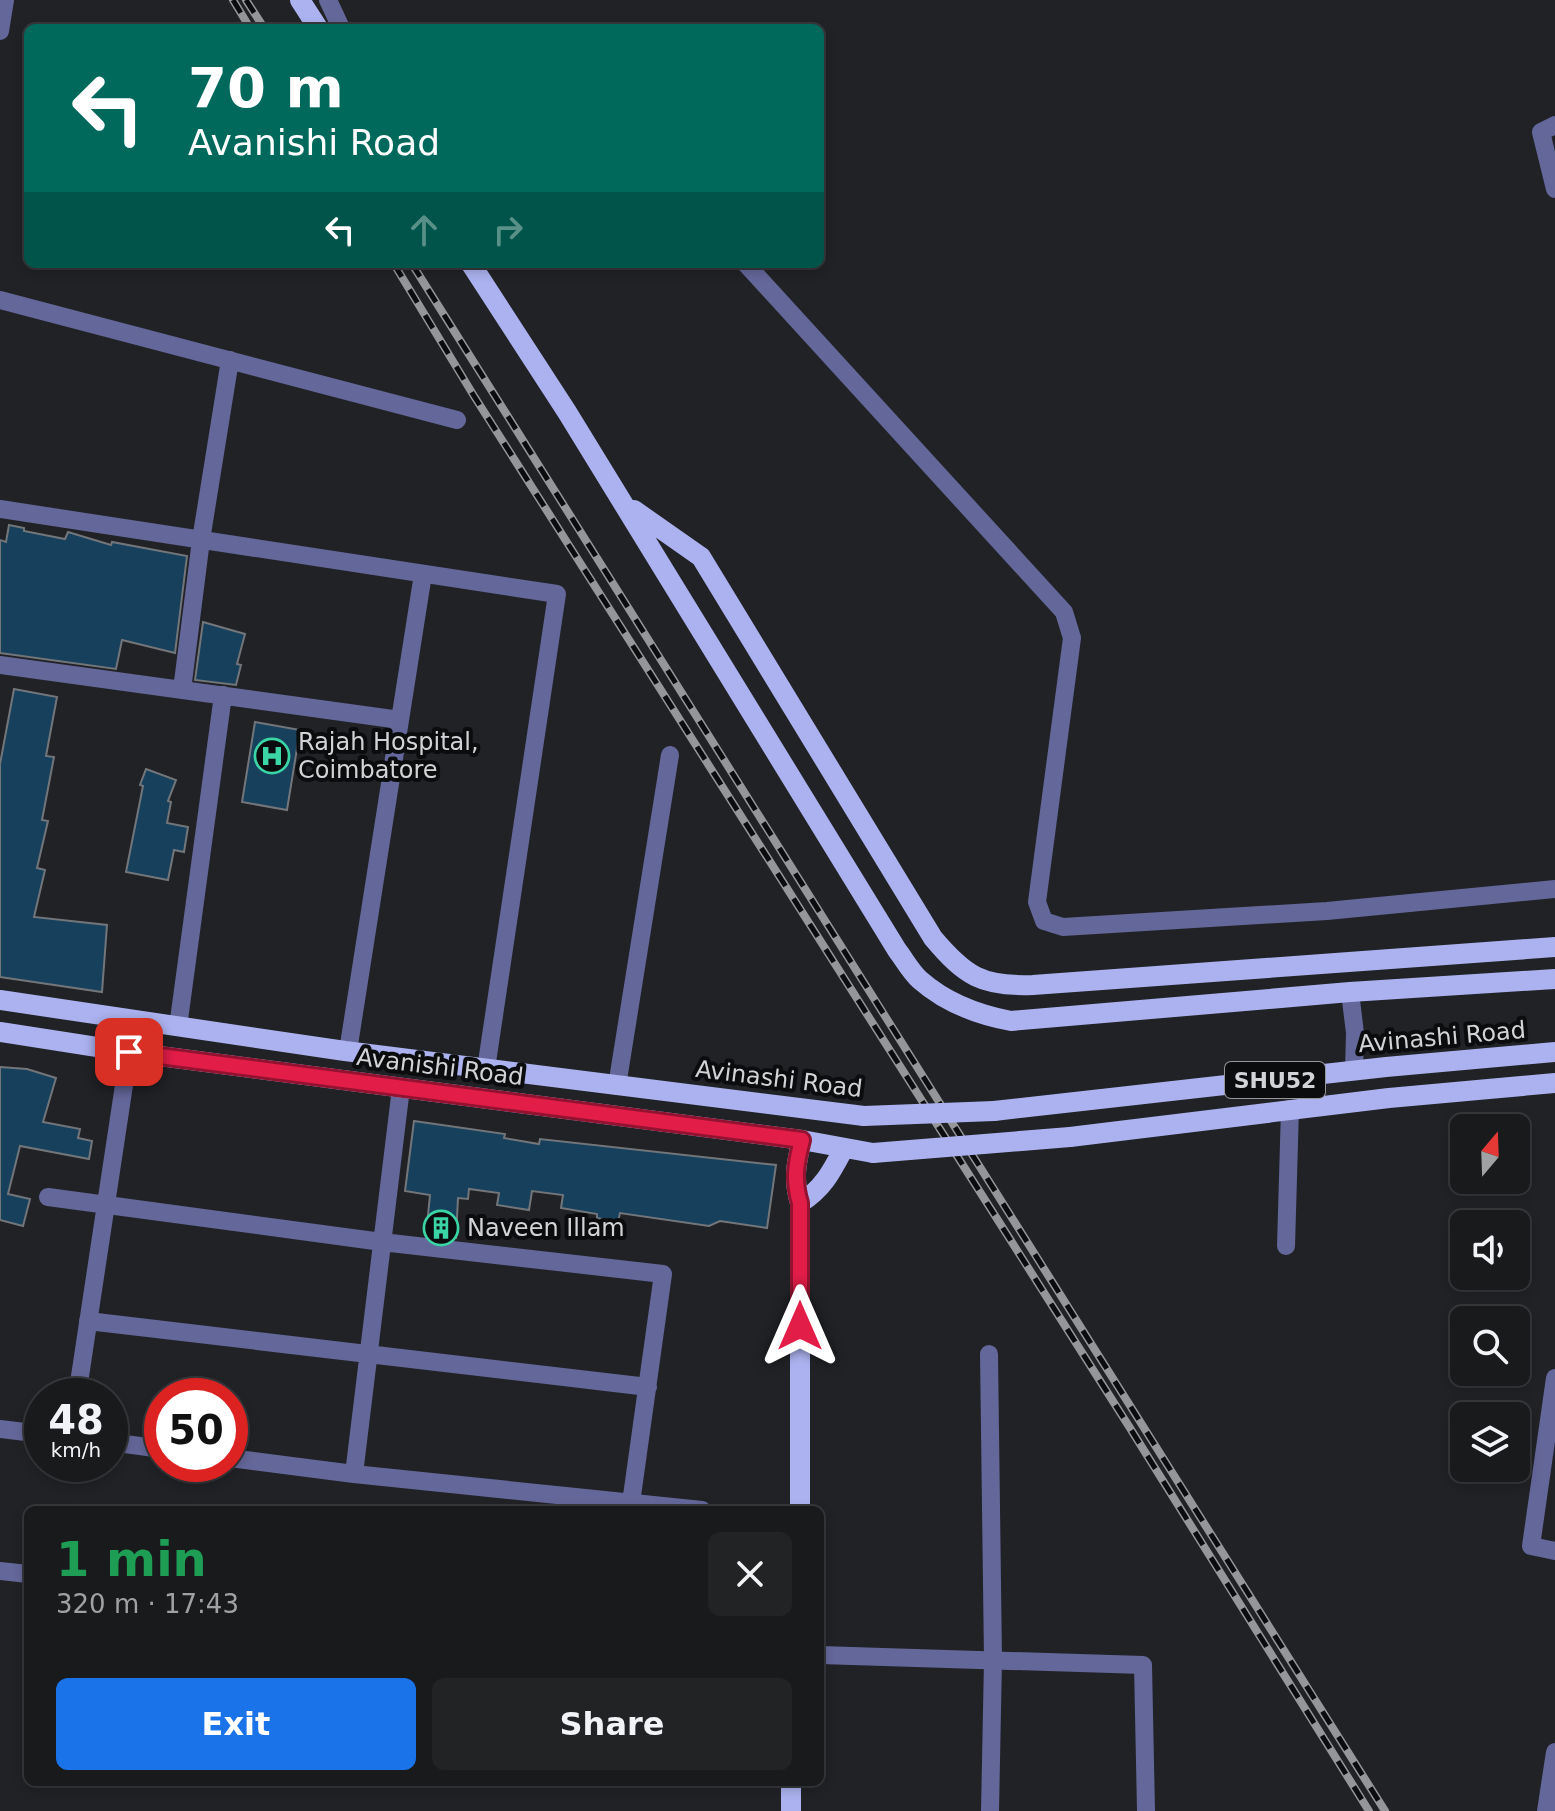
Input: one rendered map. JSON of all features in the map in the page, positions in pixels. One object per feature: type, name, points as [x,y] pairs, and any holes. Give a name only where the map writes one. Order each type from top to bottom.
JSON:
[{"type":"main road","points":[[300,0],[315,24]]},
{"type":"main road","points":[[474,268],[624,503],[897,950],[919,979],[948,999],[978,1015],[1011,1021],[1350,992],[1555,979]]},
{"type":"main road","points":[[624,503],[701,557],[933,938],[956,965],[979,979],[1006,986],[1033,985],[1555,947]]},
{"type":"main road","name":"Avinashi Road","points":[[0,1000],[348,1051],[864,1116],[994,1111],[1555,1052]]},
{"type":"main road","name":"Avanishi Road","points":[[0,1032],[129,1052],[802,1140],[873,1153],[1070,1137],[1290,1109]]},
{"type":"main road","points":[[300,1075],[304,1045]]},
{"type":"main road","points":[[458,1095],[461,1066]]},
{"type":"main road","name":"SHU52","points":[[1290,1109],[1555,1083]]},
{"type":"main road","points":[[800,1506],[800,1203],[795,1187],[795,1170],[802,1140]]},
{"type":"main road","points":[[800,1203],[828,1180],[844,1148]]},
{"type":"main road","points":[[791,1786],[791,1811]]},
{"type":"street","points":[[0,31],[5,0]]},
{"type":"street","points":[[328,0],[339,24]]},
{"type":"street","points":[[1555,125],[1541,132],[1555,189]]},
{"type":"street","points":[[750,268],[1064,612],[1072,638],[1037,902],[1044,921],[1063,927],[1280,914],[1555,889]]},
{"type":"street","points":[[0,300],[457,420]]},
{"type":"street","points":[[182,690],[201,540],[230,360]]},
{"type":"street","points":[[0,509],[557,594],[486,1069]]},
{"type":"street","points":[[348,1051],[423,574]]},
{"type":"street","points":[[0,685],[2,666],[400,720]]},
{"type":"street","points":[[178,1027],[223,695]]},
{"type":"street","points":[[617,1086],[670,755]]},
{"type":"street","points":[[1350,992],[1355,1033],[1354,1071]]},
{"type":"street","points":[[80,1378],[129,1052]]},
{"type":"street","points":[[354,1474],[401,1088]]},
{"type":"street","points":[[1286,1246],[1290,1109]]},
{"type":"street","points":[[48,1197],[382,1242],[663,1274],[631,1503]]},
{"type":"street","points":[[88,1321],[648,1387]]},
{"type":"street","points":[[989,1354],[993,1660],[990,1811]]},
{"type":"street","points":[[1555,1378],[1531,1546],[1555,1551]]},
{"type":"street","points":[[0,1429],[24,1432]]},
{"type":"street","points":[[248,1460],[661,1506]]},
{"type":"street","points":[[0,1571],[24,1574]]},
{"type":"street","points":[[824,1655],[1143,1665],[1146,1811]]},
{"type":"street","points":[[1546,1811],[1555,1752]]},
{"type":"building","points":[[9,525],[65,539],[68,532],[111,545],[112,542],[187,556],[175,653],[122,640],[116,669],[0,653],[0,540],[6,542]]},
{"type":"building","points":[[203,622],[245,634],[237,664],[241,665],[236,685],[195,680]]},
{"type":"building","points":[[14,689],[57,697],[46,756],[54,757],[42,820],[48,821],[37,868],[45,870],[34,917],[107,925],[102,992],[0,977],[0,764]]},
{"type":"building","points":[[255,722],[300,730],[287,810],[242,802]]},
{"type":"building","points":[[146,769],[176,780],[168,801],[171,802],[167,823],[188,827],[184,852],[174,850],[168,880],[126,872],[143,786],[140,785]]},
{"type":"building","points":[[0,1067],[27,1069],[56,1078],[43,1122],[80,1129],[78,1138],[92,1141],[89,1159],[20,1146],[8,1194],[30,1199],[23,1226],[0,1220]]},
{"type":"building","points":[[414,1121],[505,1134],[504,1138],[539,1144],[540,1139],[776,1165],[767,1228],[720,1221],[709,1226],[620,1213],[618,1222],[597,1218],[597,1214],[561,1208],[563,1195],[532,1191],[529,1210],[497,1205],[499,1193],[469,1189],[468,1199],[458,1198],[456,1238],[426,1235],[430,1195],[405,1191]]},
{"type":"railway","points":[[233,0],[248,24]]},
{"type":"railway","points":[[246,0],[261,24]]},
{"type":"railway","points":[[396,268],[474,396],[1130,1428],[1369,1811]]},
{"type":"railway","points":[[415,268],[1385,1811]]},
{"type":"place","name":"Rajah Hospital, Coimbatore","points":[[272,756]]},
{"type":"place","name":"Naveen Illam","points":[[441,1228]]},
{"type":"route","points":[[129,1052],[802,1140],[795,1170],[795,1187],[800,1203],[800,1326]]}]
